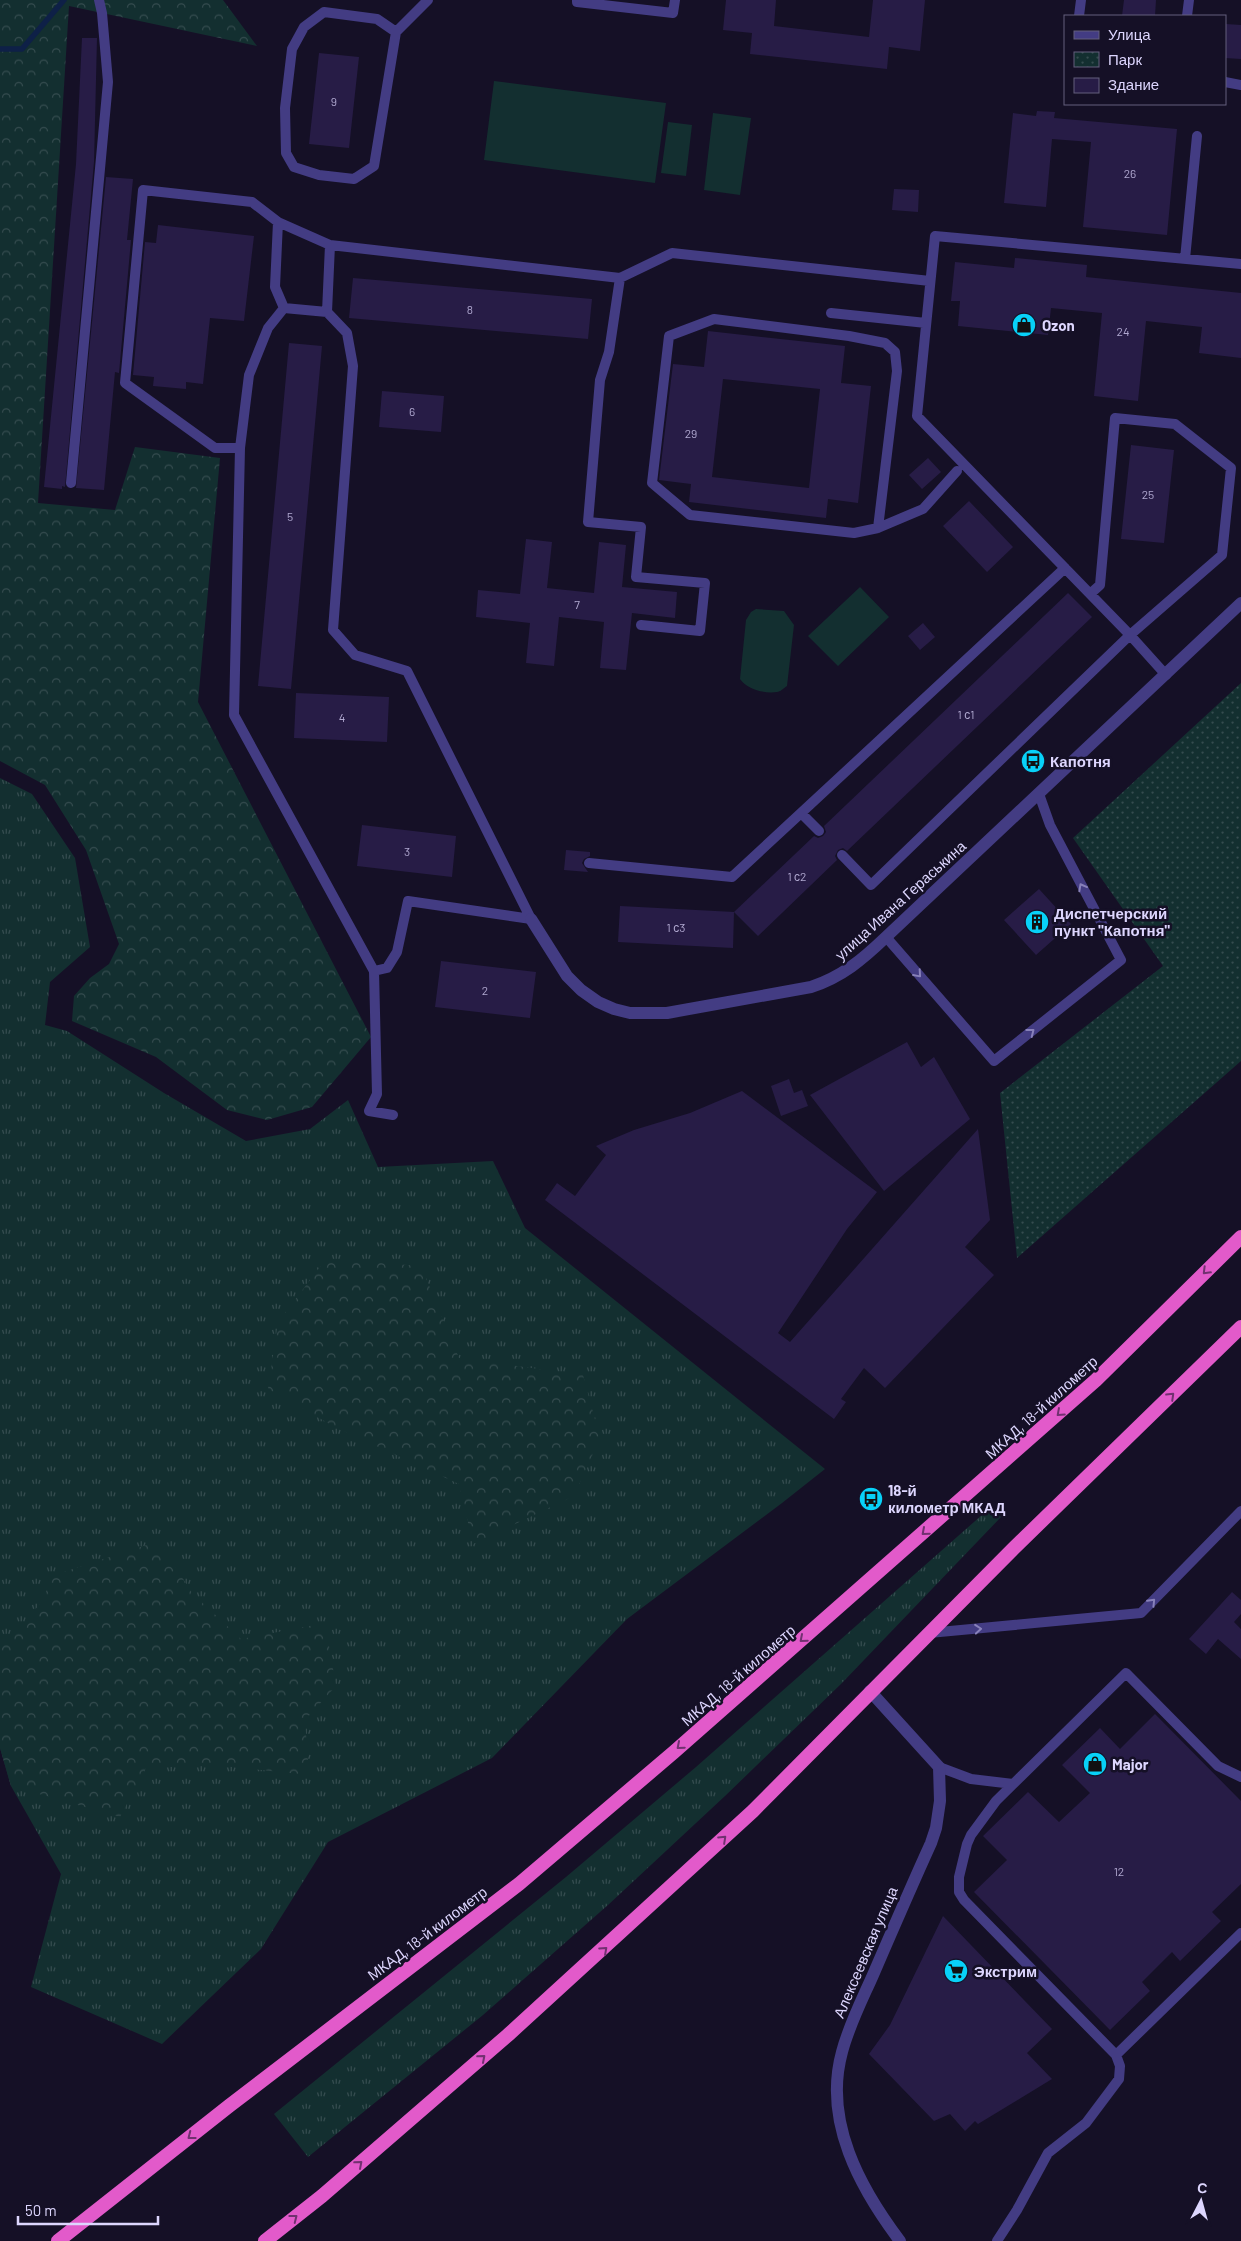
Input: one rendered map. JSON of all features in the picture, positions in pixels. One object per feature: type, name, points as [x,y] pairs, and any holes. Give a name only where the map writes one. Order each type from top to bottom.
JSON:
[{"type":"highway","name":"МКАД, 18-й километр","points":[[58,2241],[229,2106],[519,1884],[674,1752],[1096,1380],[1241,1237]]},
{"type":"highway","points":[[265,2241],[322,2196],[508,2035],[753,1811],[1021,1541],[1241,1327]]},
{"type":"street","name":"улица Ивана Гераськина","points":[[531,920],[568,976],[581,990],[614,1009],[630,1013],[667,1013],[811,987],[830,981],[860,961],[1241,603]]},
{"type":"street","points":[[870,1691],[939,1766]]},
{"type":"street","name":"Алексеевская улица","points":[[900,2241],[876,2208],[852,2161],[838,2116],[838,2071],[854,2018],[936,1828],[940,1801],[939,1766]]},
{"type":"lane","points":[[71,483],[102,165],[108,82],[102,13],[99,0]]},
{"type":"lane","points":[[396,32],[377,19],[324,12],[304,27],[292,49],[284,108],[286,153],[294,167],[319,175],[354,179],[374,166],[396,32],[428,0]]},
{"type":"lane","points":[[577,0],[577,2],[673,13],[675,0]]},
{"type":"lane","points":[[1079,15],[1081,0]]},
{"type":"lane","points":[[1187,15],[1189,0]]},
{"type":"lane","points":[[1226,82],[1241,85]]},
{"type":"lane","points":[[1185,259],[1197,136]]},
{"type":"lane","points":[[240,448],[214,448],[125,383],[143,190],[252,202],[278,222],[330,245],[620,278],[672,253],[930,281]]},
{"type":"lane","points":[[278,222],[275,287],[284,308]]},
{"type":"lane","points":[[1166,675],[1130,635],[917,416],[935,236],[1241,264]]},
{"type":"lane","points":[[327,312],[330,245]]},
{"type":"lane","points":[[620,278],[609,352],[600,380],[588,522],[640,527],[636,577],[705,583],[700,631],[641,625]]},
{"type":"lane","points":[[284,308],[327,312],[347,333],[353,366],[333,630],[355,655],[407,670],[531,920]]},
{"type":"lane","points":[[284,308],[268,328],[249,375],[240,448],[234,715],[374,970],[377,1094],[369,1111],[393,1115]]},
{"type":"lane","points":[[830,313],[926,323]]},
{"type":"lane","points":[[878,528],[897,371],[895,352],[884,343],[850,336],[714,319],[669,336],[652,483],[690,515],[854,533],[878,528],[923,509],[957,471]]},
{"type":"lane","points":[[842,856],[871,885],[1130,635],[1222,555],[1231,468],[1175,424],[1115,418],[1100,585],[1090,594]]},
{"type":"lane","points":[[589,863],[732,877],[1065,568]]},
{"type":"lane","points":[[886,937],[994,1061],[1121,960],[1050,825],[1039,794]]},
{"type":"lane","points":[[801,813],[819,831]]},
{"type":"lane","points":[[374,970],[387,968],[397,952],[408,901],[531,920]]},
{"type":"lane","points":[[929,1633],[1141,1613],[1241,1511]]},
{"type":"lane","points":[[997,2241],[1017,2210],[1048,2153],[1086,2122],[1119,2078],[1120,2066],[1116,2055],[964,1900],[959,1892],[959,1877],[967,1844],[996,1801],[1126,1673],[1218,1766],[1241,1777]]},
{"type":"lane","points":[[939,1766],[971,1779],[1013,1784]]},
{"type":"lane","points":[[1116,2055],[1241,1934]]},
{"type":"green space","points":[[0,0],[223,0],[257,46],[69,6],[38,503],[115,510],[135,447],[220,458],[198,702],[371,1037],[312,1107],[267,1120],[227,1110],[156,1057],[72,1021],[74,996],[90,978],[109,964],[119,944],[86,850],[45,785],[0,761]]},
{"type":"green space","points":[[494,81],[666,103],[655,183],[484,160]]},
{"type":"green space","points":[[713,113],[751,118],[740,195],[704,190]]},
{"type":"green space","points":[[668,122],[692,125],[686,176],[661,173]]},
{"type":"green space","points":[[860,587],[889,617],[838,666],[808,636]]},
{"type":"green space","points":[[756,609],[784,611],[794,625],[787,686],[778,692],[756,690],[747,686],[740,679],[746,620],[751,612]]},
{"type":"green space","points":[[1241,683],[1241,1061],[1017,1258],[1000,1093],[1163,966],[1073,838]]},
{"type":"green space","points":[[0,778],[32,794],[75,858],[90,947],[50,982],[45,1025],[67,1031],[164,1093],[246,1141],[310,1129],[348,1100],[378,1167],[493,1161],[525,1228],[825,1469],[627,1619],[492,1758],[328,1842],[261,1949],[162,2044],[31,1987],[61,1874],[11,1786],[0,1748]]},
{"type":"green space","points":[[326,1259],[421,1266],[459,1358],[583,1375],[600,1438],[574,1496],[473,1544],[459,1484],[335,1427],[268,1389],[278,1322]]},
{"type":"green space","points":[[991,1507],[1001,1517],[841,1684],[725,1796],[608,1905],[483,2015],[308,2157],[274,2114],[566,1877],[696,1767]]},
{"type":"green space","points":[[159,1541],[192,1593],[241,1639],[325,1623],[336,1686],[305,1720],[309,1775],[214,1765],[146,1768],[120,1817],[11,1786],[0,1748],[0,1650],[40,1604],[54,1575]]},
{"type":"building","points":[[726,0],[776,0],[774,26],[869,37],[873,0],[925,0],[920,51],[889,47],[887,69],[750,54],[752,33],[723,30]]},
{"type":"building","points":[[1124,0],[1156,0],[1155,15],[1122,15]]},
{"type":"building","points":[[1226,24],[1241,25],[1241,59],[1226,58]]},
{"type":"building","points":[[82,38],[97,38],[94,162],[65,487],[62,486],[62,489],[44,487],[76,164]]},
{"type":"building","points":[[319,53],[359,57],[349,148],[309,144]]},
{"type":"building","points":[[1037,111],[1055,112],[1054,118],[1177,129],[1167,235],[1083,227],[1091,142],[1052,139],[1046,207],[1004,203],[1013,113],[1036,116]]},
{"type":"building","points":[[106,177],[133,179],[127,240],[131,240],[119,373],[115,372],[104,490],[76,488]]},
{"type":"building","points":[[894,189],[919,190],[918,212],[892,210]]},
{"type":"building","points":[[158,225],[254,236],[244,321],[210,318],[203,384],[186,382],[186,389],[153,386],[154,377],[133,375],[145,242],[156,243]]},
{"type":"building","points":[[1015,258],[1087,265],[1086,277],[1241,293],[1241,358],[1199,353],[1202,327],[1146,321],[1138,401],[1094,396],[1102,313],[1051,308],[1048,335],[958,326],[960,301],[951,301],[955,262],[1014,268]]},
{"type":"building","points":[[353,278],[592,299],[588,339],[349,318]]},
{"type":"building","points":[[708,331],[845,346],[841,383],[871,386],[858,503],[828,499],[826,518],[689,502],[691,484],[659,480],[673,364],[704,367]],"holes":[[[723,379],[820,389],[809,488],[712,477]]]},
{"type":"building","points":[[289,343],[322,346],[291,689],[258,686]]},
{"type":"building","points":[[382,391],[444,396],[441,432],[379,427]]},
{"type":"building","points":[[1131,445],[1174,450],[1164,543],[1121,539]]},
{"type":"building","points":[[928,458],[941,472],[922,489],[909,475]]},
{"type":"building","points":[[969,501],[1013,547],[987,572],[943,526]]},
{"type":"building","points":[[526,539],[552,542],[547,588],[594,593],[599,542],[626,545],[622,587],[677,592],[675,618],[632,613],[626,670],[600,668],[604,622],[559,617],[554,666],[526,663],[530,623],[476,617],[478,590],[520,594]]},
{"type":"building","points":[[1068,593],[1092,617],[847,851],[843,848],[838,850],[835,856],[837,860],[758,936],[734,912],[814,836],[818,838],[823,836],[826,832],[824,826]]},
{"type":"building","points":[[923,623],[935,637],[920,650],[908,636]]},
{"type":"building","points":[[296,693],[389,697],[387,742],[294,738]]},
{"type":"building","points":[[362,825],[456,836],[452,877],[357,866]]},
{"type":"building","points":[[566,850],[590,852],[590,856],[584,859],[582,863],[588,872],[564,870]]},
{"type":"building","name":"Диспетчерский пункт \"Капотня\"","points":[[1039,889],[1071,924],[1036,955],[1004,920]]},
{"type":"building","points":[[620,906],[734,912],[733,948],[618,942]]},
{"type":"building","points":[[441,961],[536,972],[530,1018],[435,1007]]},
{"type":"building","points":[[907,1042],[921,1067],[934,1057],[970,1119],[884,1191],[810,1095]]},
{"type":"building","points":[[789,1079],[794,1093],[802,1090],[808,1106],[781,1116],[771,1086]]},
{"type":"building","points":[[742,1091],[877,1192],[847,1229],[778,1333],[790,1342],[978,1129],[990,1220],[965,1247],[994,1275],[885,1388],[864,1368],[841,1399],[846,1402],[834,1419],[545,1200],[557,1183],[575,1196],[606,1155],[596,1146],[634,1130],[690,1113]]},
{"type":"building","points":[[1232,1592],[1241,1600],[1241,1614],[1234,1622],[1241,1629],[1241,1659],[1218,1639],[1206,1654],[1189,1639]]},
{"type":"building","points":[[1155,1714],[1241,1801],[1241,1884],[1212,1912],[1221,1921],[1180,1961],[1172,1952],[1142,1982],[1150,1991],[1110,2030],[974,1892],[1007,1860],[983,1836],[1028,1792],[1059,1822],[1090,1793],[1062,1765],[1100,1728],[1120,1749]]},
{"type":"building","name":"Экстрим","points":[[943,1916],[1052,2029],[1027,2053],[1052,2079],[978,2124],[975,2121],[965,2131],[950,2114],[934,2121],[869,2054],[890,2025]]},
{"type":"waterway","points":[[0,49],[22,49],[64,0]]},
{"type":"place","name":"Ozon","points":[[1024,325]]},
{"type":"place","name":"Капотня","points":[[1033,761]]},
{"type":"place","name":"Диспетчерский пункт \"Капотня\"","points":[[1037,922]]},
{"type":"place","name":"18-й километр МКАД","points":[[871,1499]]},
{"type":"place","name":"Major","points":[[1095,1764]]},
{"type":"place","name":"Экстрим","points":[[956,1971]]}]
